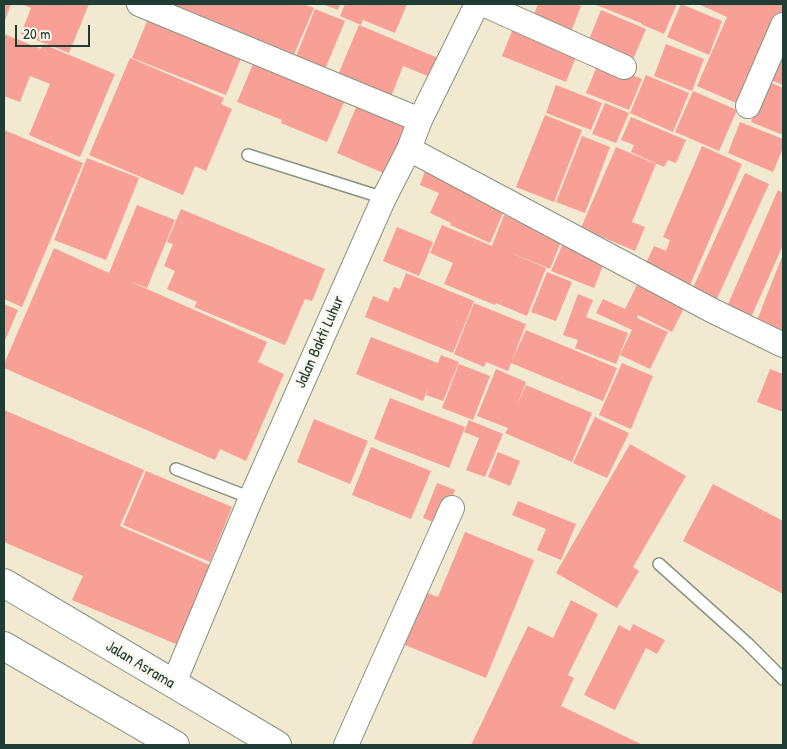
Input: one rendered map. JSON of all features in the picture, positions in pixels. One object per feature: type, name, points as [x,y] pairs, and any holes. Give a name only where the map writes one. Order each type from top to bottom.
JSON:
[{"type":"highway","name":"Jalan Asrama","points":[[4,583],[277,745]]},
{"type":"highway","points":[[4,646],[175,745]]},
{"type":"street","points":[[139,4],[420,120]]},
{"type":"street","name":"Jalan Bakti Luhur","points":[[173,685],[251,498],[384,198],[409,150],[420,120],[477,4]]},
{"type":"street","points":[[483,4],[624,66]]},
{"type":"street","points":[[748,106],[783,25]]},
{"type":"street","points":[[409,150],[713,311],[783,345]]},
{"type":"street","points":[[346,745],[452,508]]},
{"type":"lane","points":[[248,155],[384,198]]},
{"type":"lane","points":[[176,469],[251,498]]},
{"type":"lane","points":[[659,564],[747,643],[783,679]]},
{"type":"building","points":[[4,4],[11,4],[4,23]]},
{"type":"building","points":[[21,4],[89,4],[69,53],[21,34],[31,8]]},
{"type":"building","points":[[158,4],[304,4],[314,8],[292,59]]},
{"type":"building","points":[[322,4],[340,4],[338,10]]},
{"type":"building","points":[[345,4],[407,4],[395,33],[363,20],[361,25],[340,16]]},
{"type":"building","points":[[538,4],[575,4],[581,6],[571,32],[533,17]]},
{"type":"building","points":[[594,4],[677,4],[664,34]]},
{"type":"building","points":[[681,4],[722,21],[709,55],[667,37]]},
{"type":"building","points":[[698,4],[783,4],[783,14],[770,44],[763,41],[736,103],[697,86],[727,17]]},
{"type":"building","points":[[315,9],[345,21],[324,72],[295,59]]},
{"type":"building","points":[[601,10],[646,29],[631,64],[586,47]]},
{"type":"building","points":[[150,14],[244,51],[226,95],[132,58]]},
{"type":"building","points":[[359,25],[438,58],[430,77],[403,66],[391,97],[338,75]]},
{"type":"building","points":[[514,26],[578,52],[566,82],[502,56]]},
{"type":"building","points":[[4,34],[41,49],[43,44],[115,74],[80,157],[29,135],[50,84],[30,76],[20,102],[4,96]]},
{"type":"building","points":[[783,42],[783,85],[768,79]]},
{"type":"building","points":[[666,44],[704,59],[692,91],[654,76]]},
{"type":"building","points":[[256,57],[347,95],[327,142],[281,123],[282,120],[237,102]]},
{"type":"building","points":[[130,58],[224,98],[221,104],[232,109],[206,171],[195,166],[183,195],[89,155]]},
{"type":"building","points":[[599,61],[642,79],[629,110],[586,93]]},
{"type":"building","points":[[646,75],[689,93],[673,132],[630,113]]},
{"type":"building","points":[[767,81],[783,88],[783,135],[751,122]]},
{"type":"building","points":[[556,85],[602,103],[591,130],[546,113]]},
{"type":"building","points":[[693,91],[737,110],[719,151],[675,132]]},
{"type":"building","points":[[359,100],[410,122],[388,175],[337,153]]},
{"type":"building","points":[[605,103],[629,113],[616,143],[592,134]]},
{"type":"building","points":[[545,115],[582,130],[554,202],[516,187]]},
{"type":"building","points":[[631,117],[686,140],[676,163],[668,160],[664,167],[631,152],[634,145],[621,140]]},
{"type":"building","points":[[740,122],[783,139],[783,148],[773,172],[728,153]]},
{"type":"building","points":[[4,130],[83,163],[22,307],[4,299]]},
{"type":"building","points":[[582,136],[610,147],[585,213],[556,202]]},
{"type":"building","points":[[702,146],[742,164],[687,292],[654,277],[658,268],[646,263],[654,246],[666,251],[670,240],[663,237]]},
{"type":"building","points":[[616,147],[656,164],[632,222],[645,227],[635,251],[581,228]]},
{"type":"building","points":[[87,158],[139,178],[106,260],[54,240]]},
{"type":"building","points":[[425,171],[506,206],[490,243],[450,225],[451,223],[430,213],[439,193],[420,185]]},
{"type":"building","points":[[745,173],[769,184],[715,303],[691,292]]},
{"type":"building","points":[[778,190],[783,193],[783,245],[749,322],[725,311]]},
{"type":"building","points":[[137,205],[175,220],[147,288],[129,281],[267,342],[258,362],[284,374],[246,461],[220,449],[215,460],[4,368],[4,364],[54,248],[109,273]]},
{"type":"building","points":[[181,209],[325,269],[312,301],[305,299],[285,345],[194,307],[197,302],[167,289],[175,271],[164,266],[173,244],[167,242]]},
{"type":"building","points":[[504,215],[562,239],[550,269],[504,250],[546,268],[527,316],[444,284],[453,263],[430,253],[442,225],[492,246]]},
{"type":"building","points":[[397,227],[433,242],[419,276],[383,261]]},
{"type":"building","points":[[564,241],[606,258],[594,288],[551,271]]},
{"type":"building","points":[[783,254],[783,339],[754,328]]},
{"type":"building","points":[[547,272],[572,282],[556,321],[531,312]]},
{"type":"building","points":[[406,273],[474,301],[453,353],[365,317],[373,296],[388,302],[394,287],[400,289]]},
{"type":"building","points":[[640,279],[687,302],[672,332],[638,315],[637,318],[668,332],[650,369],[620,355],[632,330],[596,313],[603,299],[625,309]]},
{"type":"building","points":[[578,294],[593,300],[586,317],[628,333],[616,364],[575,348],[578,340],[563,335]]},
{"type":"building","points":[[474,303],[526,324],[508,371],[486,362],[484,367],[454,354]]},
{"type":"building","points":[[4,304],[18,310],[4,343]]},
{"type":"building","points":[[526,330],[617,368],[603,401],[511,363]]},
{"type":"building","points":[[371,337],[438,363],[441,355],[459,362],[443,401],[426,395],[428,388],[423,401],[356,374]]},
{"type":"building","points":[[622,363],[653,376],[631,429],[599,415]]},
{"type":"building","points":[[459,364],[490,376],[473,420],[442,408]]},
{"type":"building","points":[[496,369],[526,382],[517,405],[526,385],[592,413],[572,462],[505,433],[508,428],[477,416]]},
{"type":"building","points":[[770,369],[783,374],[783,412],[757,402]]},
{"type":"building","points":[[390,398],[465,427],[449,468],[374,439]]},
{"type":"building","points":[[4,410],[144,470],[120,526],[212,566],[178,645],[72,600],[83,576],[4,542]]},
{"type":"building","points":[[595,417],[629,433],[607,478],[573,463]]},
{"type":"building","points":[[314,419],[368,441],[350,484],[297,462]]},
{"type":"building","points":[[469,420],[503,434],[485,477],[466,470],[479,438],[464,432]]},
{"type":"building","points":[[630,444],[686,476],[633,567],[639,571],[617,608],[556,573]]},
{"type":"building","points":[[371,447],[431,471],[411,519],[352,495]]},
{"type":"building","points":[[498,452],[520,461],[510,486],[488,477]]},
{"type":"building","points":[[146,471],[232,507],[210,562],[123,525]]},
{"type":"building","points":[[437,483],[455,490],[441,525],[423,518]]},
{"type":"building","points":[[713,484],[783,521],[783,594],[683,541]]},
{"type":"building","points":[[518,501],[576,524],[561,560],[537,550],[546,529],[512,515]]},
{"type":"building","points":[[465,532],[534,560],[486,678],[400,643],[422,591],[438,597]]},
{"type":"building","points":[[571,600],[598,614],[568,675],[574,678],[561,706],[643,745],[471,745],[528,626],[553,638]]},
{"type":"building","points":[[633,624],[665,640],[657,654],[646,648],[615,710],[584,695],[619,625],[630,631]]}]
